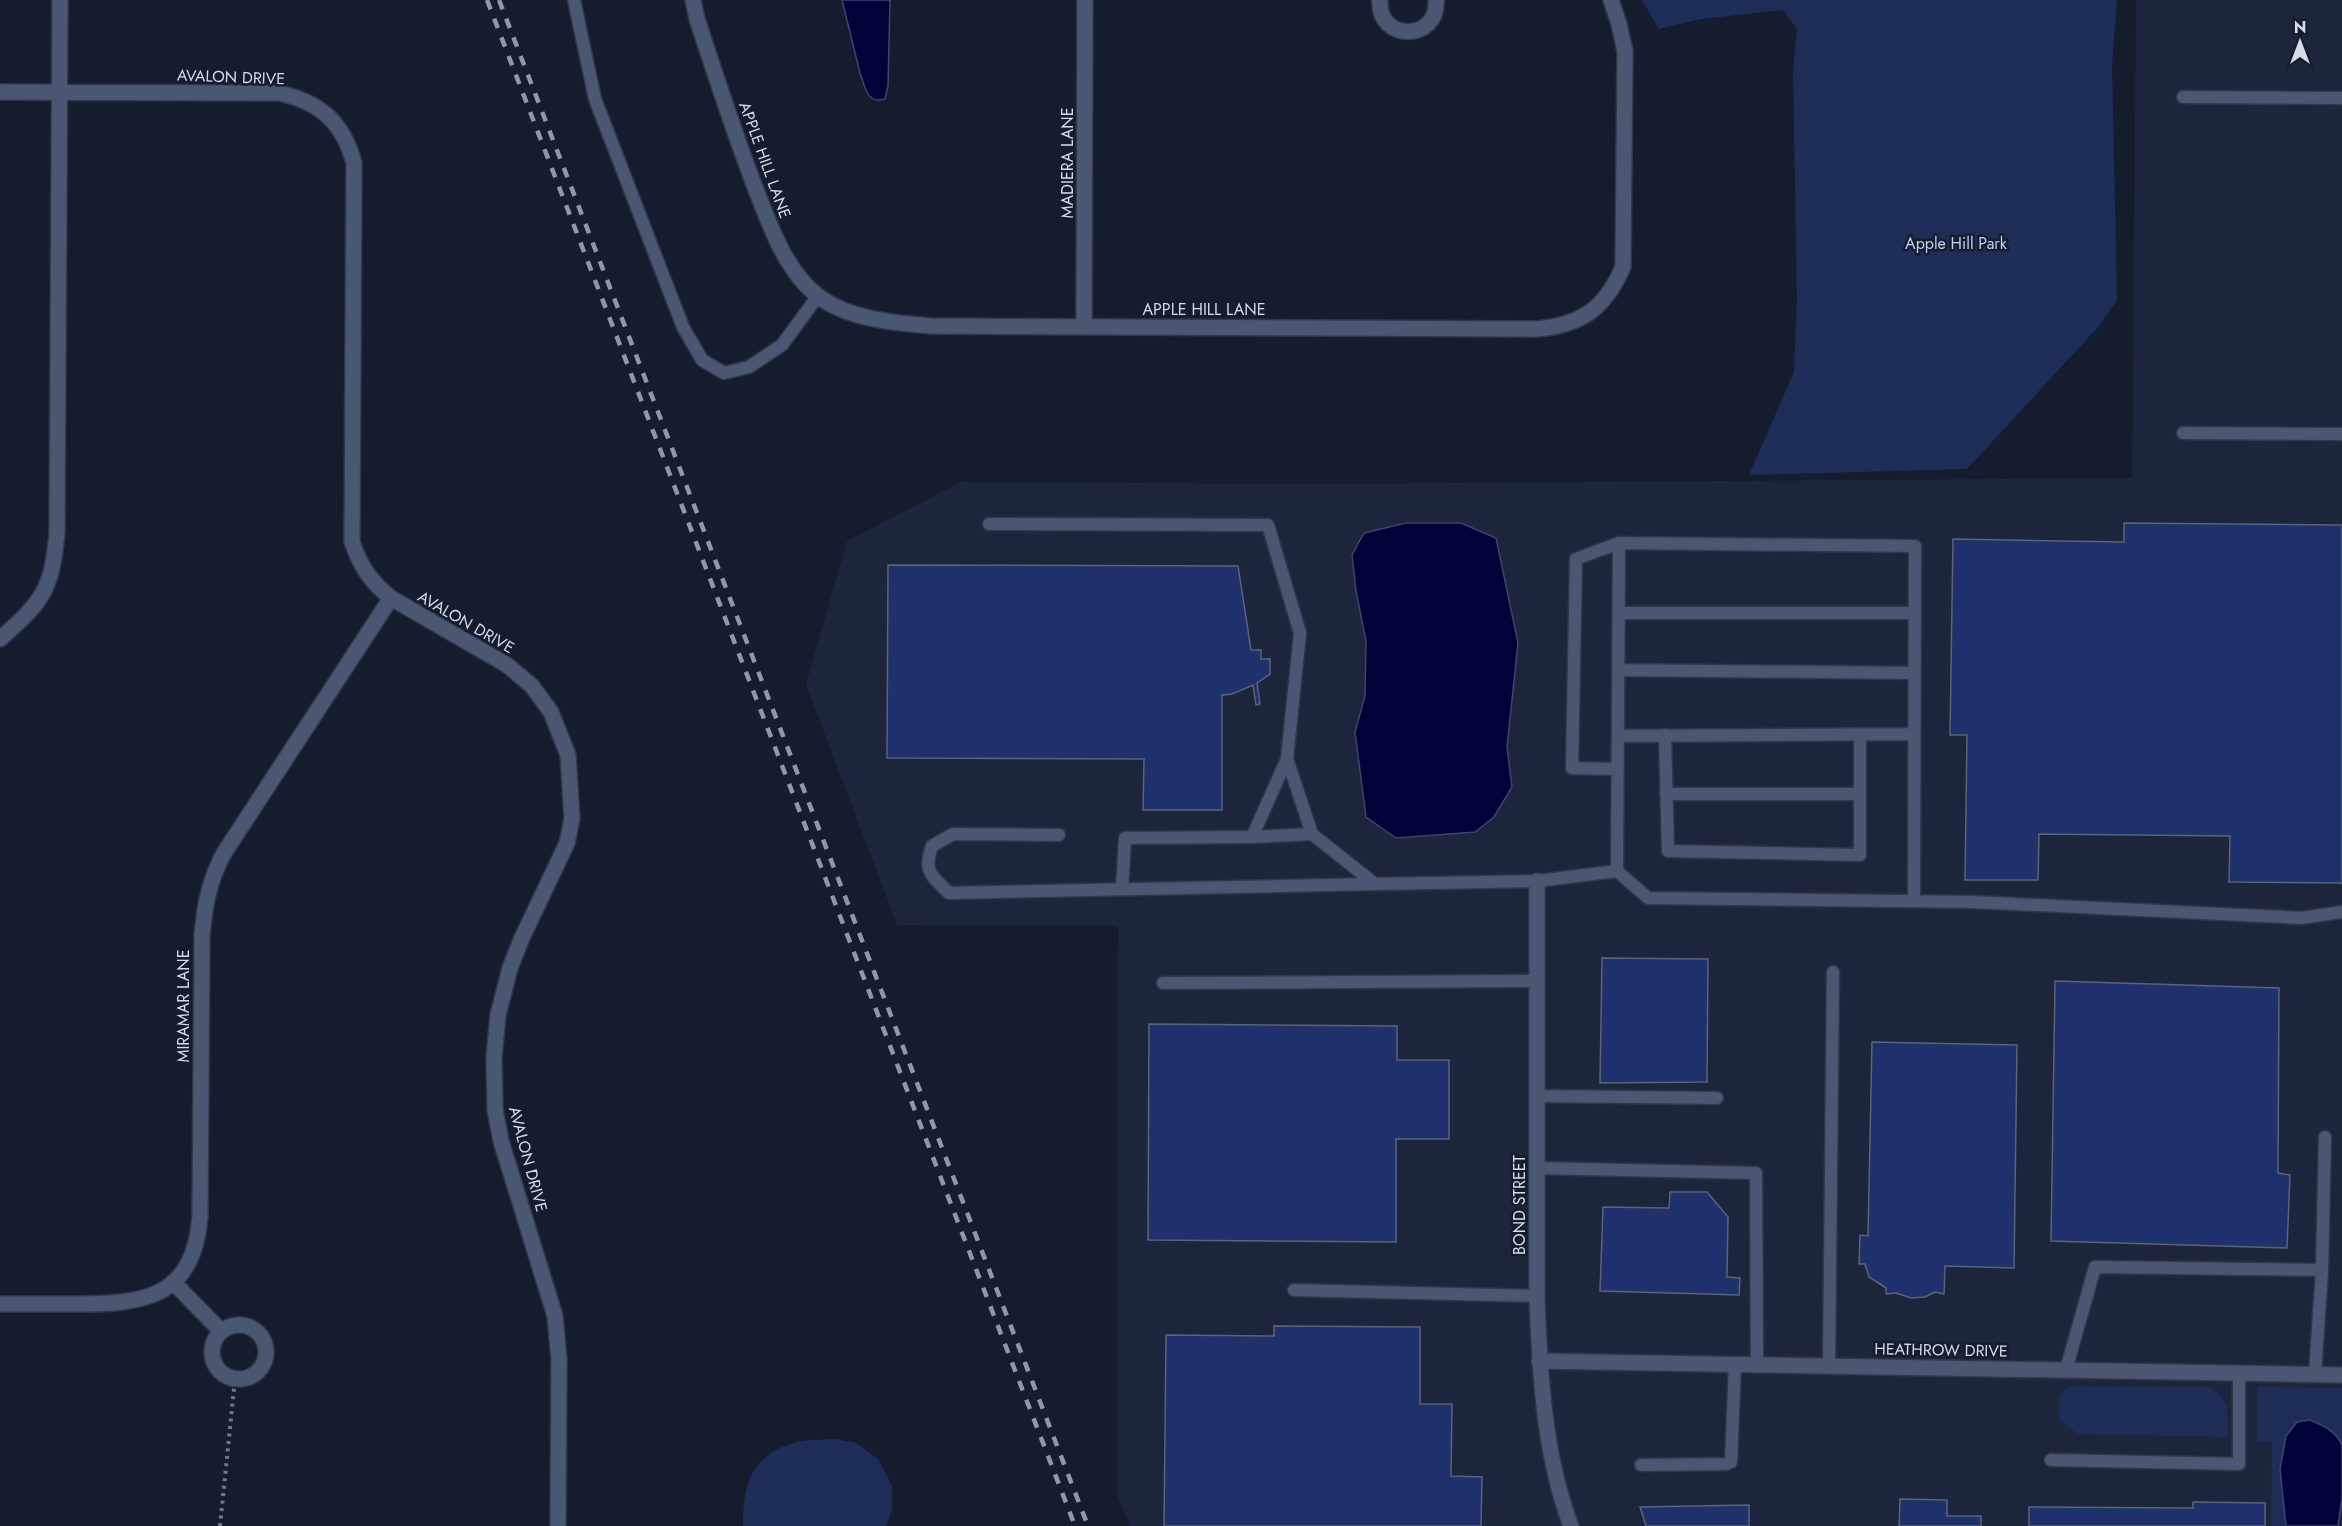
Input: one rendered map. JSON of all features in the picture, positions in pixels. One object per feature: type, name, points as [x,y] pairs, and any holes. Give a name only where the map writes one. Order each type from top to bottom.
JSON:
[{"type":"street","points":[[0,639],[28,615],[46,592],[54,562],[57,508],[60,0]]},
{"type":"street","name":"APPLE HILL LANE","points":[[693,0],[697,19],[737,140],[775,237],[801,280],[818,296],[837,306],[881,322],[930,326],[1537,329],[1557,327],[1584,317],[1599,307],[1614,287],[1623,267],[1625,51],[1611,0]]},
{"type":"street","name":"MADIERA LANE","points":[[1084,327],[1085,0]]},
{"type":"street","points":[[1380,0],[1382,15],[1387,23],[1403,32],[1413,32],[1429,23],[1434,15],[1436,0]]},
{"type":"street","name":"AVALON DRIVE","points":[[0,92],[279,93],[299,98],[316,106],[331,118],[349,145],[354,163],[352,542],[365,572],[391,598],[507,665],[532,686],[550,712],[568,755],[572,790],[572,819],[567,843],[510,968],[498,1015],[494,1057],[495,1110],[501,1141],[555,1316],[559,1359],[558,1526]]},
{"type":"street","name":"MIRAMAR LANE","points":[[0,1304],[118,1304],[147,1298],[160,1292],[186,1268],[198,1239],[202,935],[205,898],[224,852],[391,598]]},
{"type":"street","name":"BOND STREET","points":[[1537,881],[1539,1361],[1551,1451],[1571,1526]]},
{"type":"street","points":[[173,1282],[221,1331]]},
{"type":"street","points":[[237,1324],[246,1326],[261,1336],[267,1353],[260,1370],[253,1376],[235,1379],[227,1377],[214,1364],[212,1346],[221,1331],[237,1324]]},
{"type":"street","name":"HEATHROW DRIVE","points":[[1539,1361],[2342,1375]]},
{"type":"lane","points":[[574,0],[595,99],[683,327],[702,360],[724,373],[749,368],[782,345],[818,296]]},
{"type":"lane","points":[[2183,97],[2342,98]]},
{"type":"lane","points":[[2183,434],[2342,434]]},
{"type":"lane","points":[[989,524],[1268,525],[1300,633],[1287,759],[1252,837]]},
{"type":"lane","points":[[1619,543],[1617,871],[1647,898],[1985,902],[2301,918],[2342,912]]},
{"type":"lane","points":[[1617,769],[1572,768],[1576,559],[1619,543],[1915,546],[1914,901]]},
{"type":"lane","points":[[1619,613],[1914,613]]},
{"type":"lane","points":[[1618,670],[1914,673]]},
{"type":"lane","points":[[1618,736],[1914,734]]},
{"type":"lane","points":[[1665,735],[1668,851],[1860,855],[1860,735]]},
{"type":"lane","points":[[1287,759],[1312,834],[1375,884]]},
{"type":"lane","points":[[1666,794],[1860,794]]},
{"type":"lane","points":[[1059,835],[953,834],[933,846],[927,861],[932,876],[949,893],[1537,881],[1617,871]]},
{"type":"lane","points":[[1122,889],[1125,838],[1312,834]]},
{"type":"lane","points":[[1829,1366],[1833,972]]},
{"type":"lane","points":[[1163,983],[1537,981]]},
{"type":"lane","points":[[1537,1096],[1717,1098]]},
{"type":"lane","points":[[2315,1374],[2322,1270],[2325,1137]]},
{"type":"lane","points":[[1537,1168],[1756,1173],[1757,1365]]},
{"type":"lane","points":[[2066,1370],[2095,1267],[2322,1270]]},
{"type":"lane","points":[[1294,1290],[1537,1296]]},
{"type":"lane","points":[[1641,1465],[1726,1464],[1731,1462],[1735,1364]]},
{"type":"lane","points":[[2051,1460],[2239,1464],[2239,1373]]},
{"type":"path","points":[[220,1526],[235,1379]]},
{"type":"shaded area","points":[[842,0],[890,0],[888,86],[885,99],[874,99],[867,93]]},
{"type":"shaded area","points":[[2136,0],[2342,0],[2342,1526],[1130,1526],[1117,1494],[1118,926],[897,925],[806,684],[847,541],[961,482],[1306,484],[2132,478]]},
{"type":"shaded area","points":[[1406,523],[1461,523],[1496,538],[1518,643],[1507,747],[1512,787],[1494,817],[1475,832],[1396,838],[1366,817],[1355,732],[1365,696],[1366,641],[1356,591],[1352,555],[1364,533]]},
{"type":"shaded area","points":[[2310,1420],[2332,1432],[2342,1445],[2342,1498],[2338,1526],[2286,1526],[2280,1469],[2286,1436],[2297,1422]]},
{"type":"green space","name":"Apple Hill Park","points":[[1642,0],[2117,0],[2112,65],[2117,300],[2099,326],[1967,469],[1749,475],[1794,372],[1797,299],[1793,71],[1797,29],[1783,10],[1701,19],[1659,29]]},
{"type":"green space","points":[[2071,1386],[2209,1387],[2225,1402],[2228,1414],[2228,1437],[2079,1434],[2062,1422],[2058,1413],[2061,1393]]},
{"type":"green space","points":[[2257,1387],[2342,1388],[2342,1445],[2340,1440],[2280,1469],[2286,1526],[2271,1526],[2272,1442],[2257,1441]]},
{"type":"green space","points":[[836,1439],[856,1443],[878,1459],[892,1486],[892,1509],[886,1526],[743,1526],[743,1511],[748,1485],[752,1474],[768,1455],[779,1448],[799,1442]]},
{"type":"building","points":[[2124,523],[2342,525],[2342,883],[2229,882],[2230,836],[2039,834],[2038,880],[1965,880],[1967,735],[1950,735],[1953,539],[2124,542]]},
{"type":"building","points":[[888,565],[1238,566],[1251,650],[1261,650],[1261,659],[1270,659],[1270,674],[1257,683],[1260,704],[1256,705],[1253,685],[1232,694],[1222,695],[1222,810],[1143,810],[1144,759],[887,758]]},
{"type":"building","points":[[1602,958],[1708,959],[1707,1082],[1600,1083]]},
{"type":"building","points":[[2055,981],[2279,988],[2278,1173],[2290,1175],[2287,1248],[2051,1241]]},
{"type":"building","points":[[1149,1024],[1397,1026],[1397,1060],[1449,1060],[1449,1139],[1396,1139],[1396,1242],[1148,1240]]},
{"type":"building","points":[[1872,1042],[2017,1045],[2014,1268],[1945,1266],[1944,1294],[1935,1292],[1925,1297],[1911,1298],[1896,1293],[1886,1294],[1886,1288],[1869,1277],[1865,1264],[1859,1264],[1860,1235],[1868,1236]]},
{"type":"building","points":[[1670,1192],[1707,1192],[1728,1217],[1727,1277],[1740,1278],[1739,1295],[1600,1291],[1603,1207],[1669,1208]]},
{"type":"building","points":[[1274,1326],[1420,1327],[1420,1404],[1452,1404],[1451,1476],[1482,1477],[1481,1526],[1164,1526],[1166,1335],[1274,1336]]},
{"type":"building","points":[[1900,1499],[1947,1500],[1947,1516],[1981,1516],[1981,1526],[1899,1526]]},
{"type":"building","points":[[2193,1502],[2265,1503],[2265,1526],[2029,1526],[2029,1507],[2193,1508]]},
{"type":"building","points":[[1749,1505],[1749,1526],[1646,1526],[1640,1507]]},
{"type":"railway","points":[[487,0],[1075,1526]]},
{"type":"railway","points":[[499,0],[1088,1526]]}]
